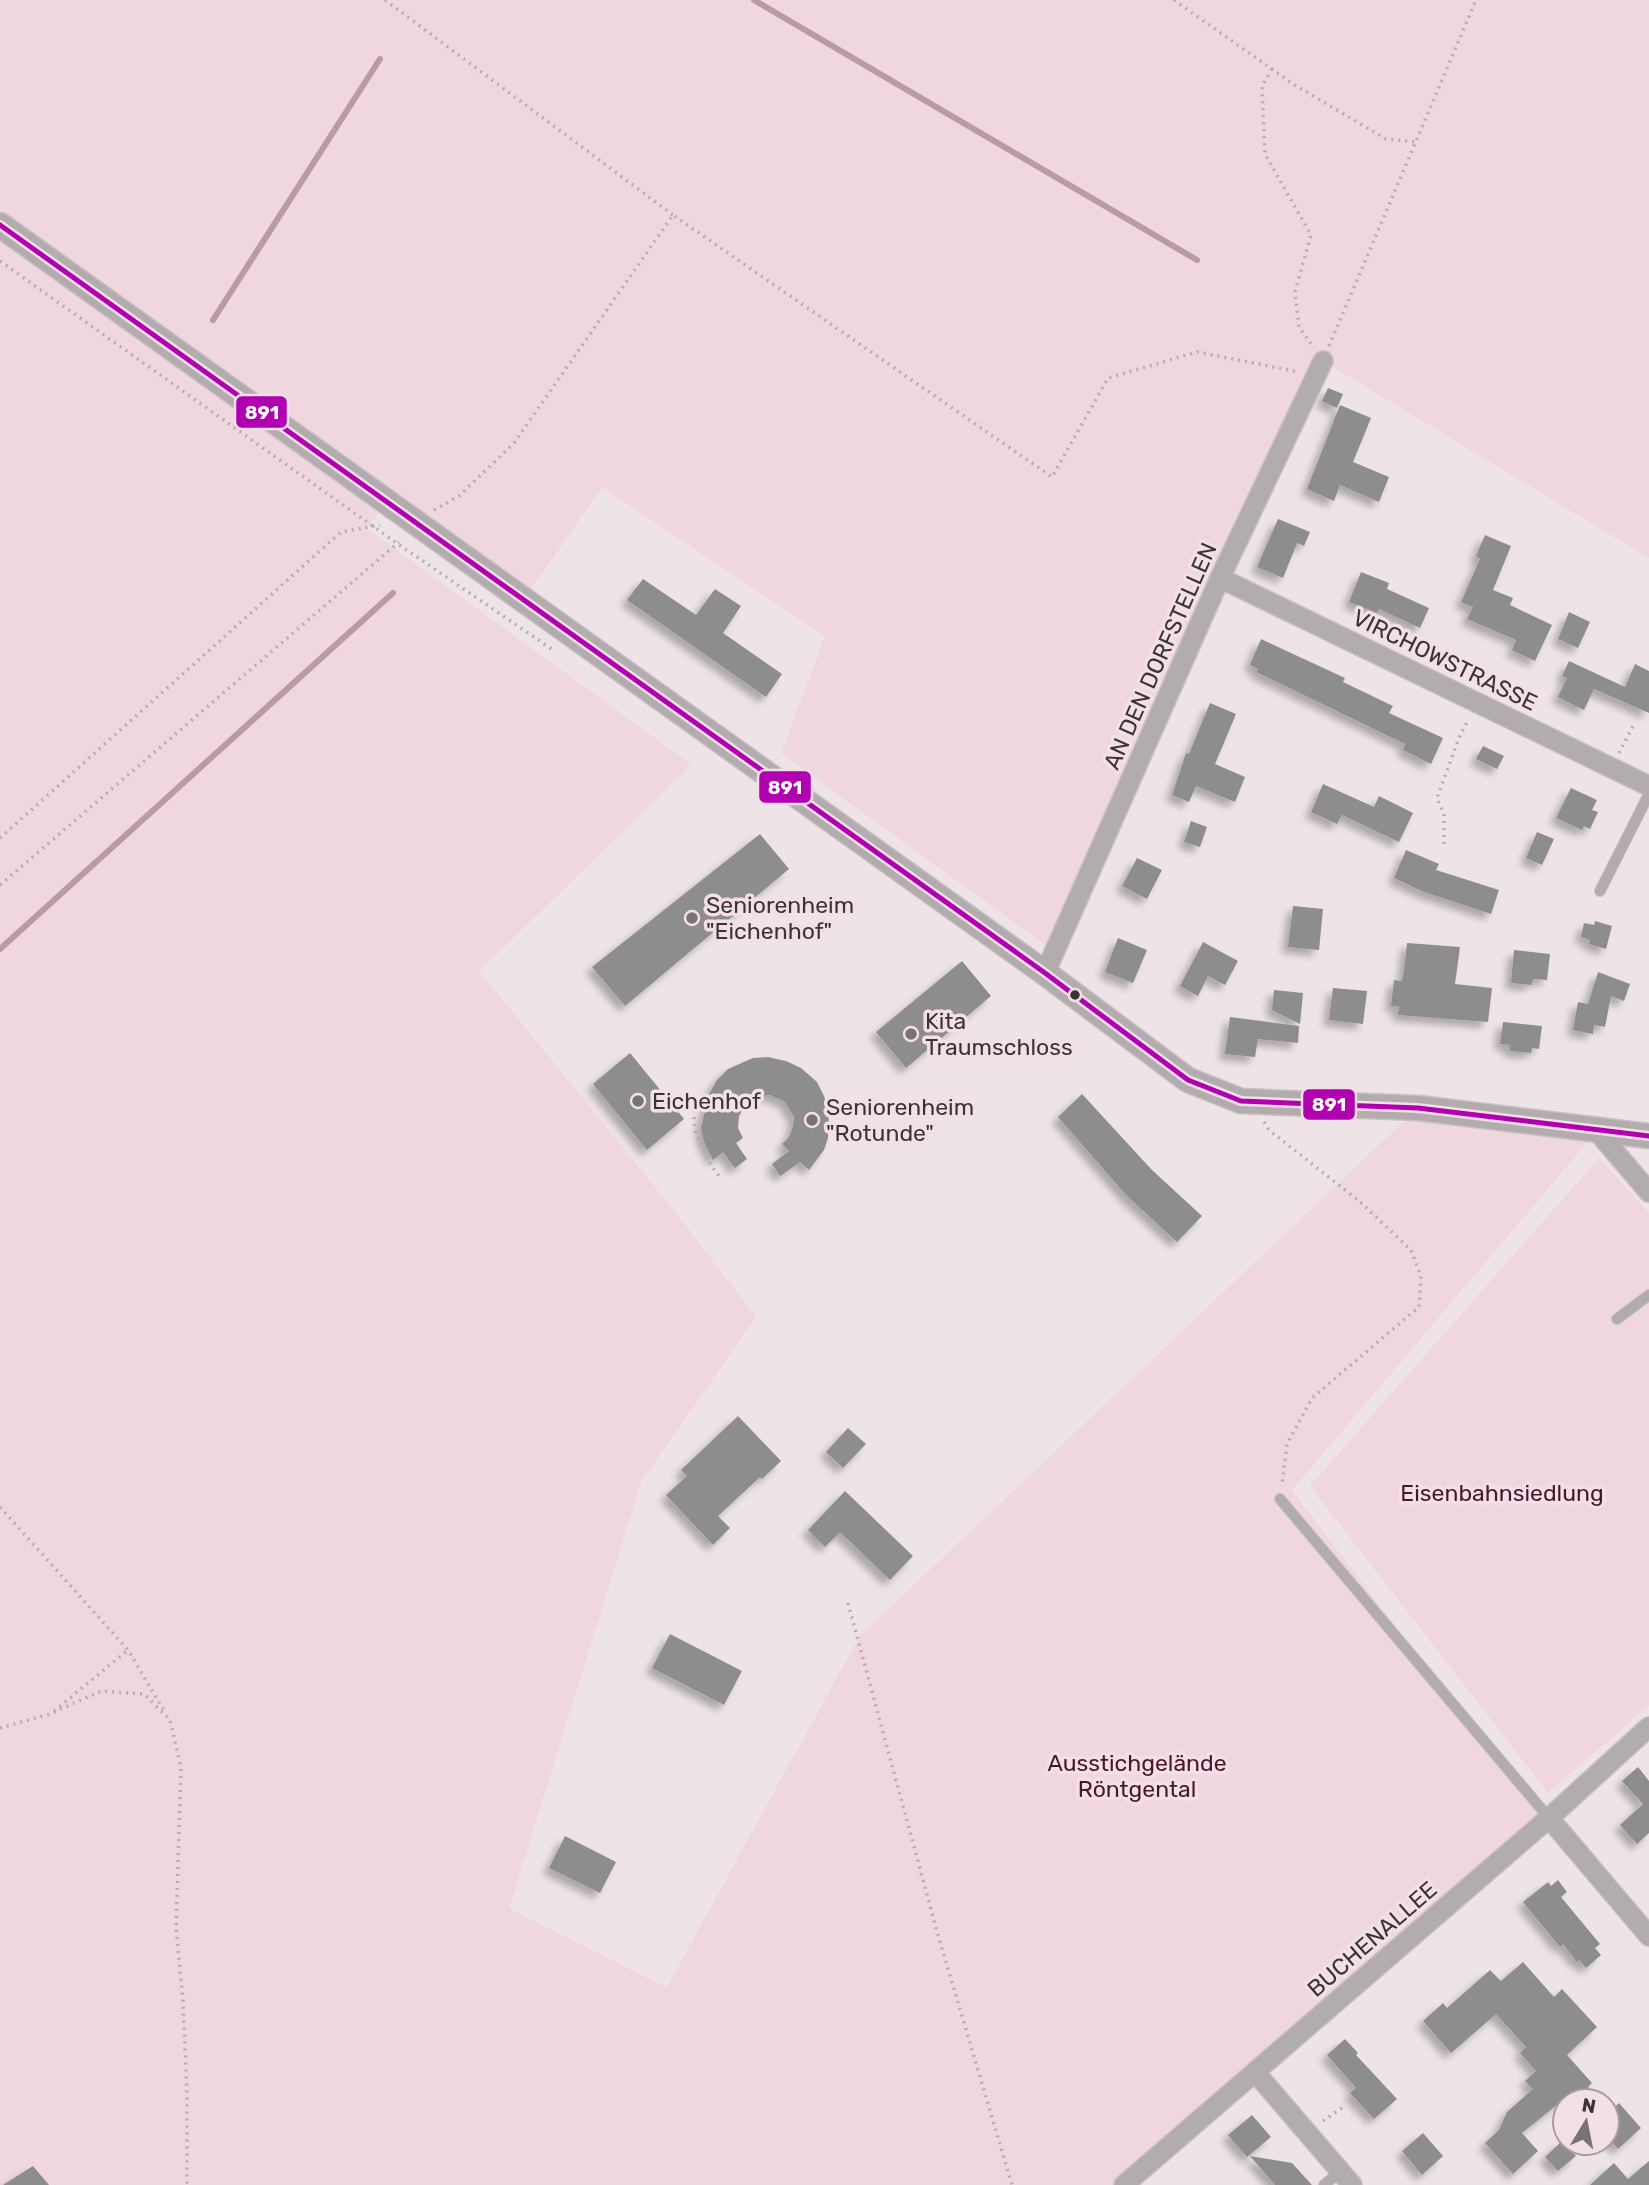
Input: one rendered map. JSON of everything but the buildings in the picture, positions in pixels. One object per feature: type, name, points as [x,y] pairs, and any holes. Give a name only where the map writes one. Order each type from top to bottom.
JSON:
[{"type":"street","points":[[0,225],[754,763],[1188,1080],[1241,1101],[1418,1108],[1649,1136]]},
{"type":"street","name":"AN DEN DORFSTELLEN","points":[[1045,973],[1220,578],[1320,368]]},
{"type":"street","name":"VIRCHOWSTRASSE","points":[[1220,578],[1649,786]]},
{"type":"street","points":[[1597,1131],[1649,1192]]},
{"type":"street","name":"BUCHENALLEE","points":[[1125,2185],[1549,1818],[1649,1727]]},
{"type":"street","points":[[1549,1818],[1649,1936]]},
{"type":"street","points":[[1256,2073],[1346,2178]]},
{"type":"lane","points":[[1600,891],[1649,794]]},
{"type":"lane","points":[[1617,1319],[1649,1295]]},
{"type":"lane","points":[[1280,1499],[1549,1818]]},
{"type":"lane","points":[[1324,2185],[1346,2178]]},
{"type":"path","points":[[385,0],[673,215],[1052,477],[1108,378],[1197,352],[1320,368]]},
{"type":"path","points":[[1174,0],[1272,69],[1386,139],[1416,142]]},
{"type":"path","points":[[1320,368],[1476,0]]},
{"type":"path","points":[[1272,69],[1262,86],[1265,154],[1311,234],[1295,292],[1299,327],[1320,368]]},
{"type":"path","points":[[0,838],[341,532],[413,522],[459,496],[514,443],[673,215]]},
{"type":"path","points":[[0,261],[398,544],[555,652]]},
{"type":"path","points":[[0,886],[398,544],[413,522]]},
{"type":"path","points":[[1444,844],[1444,815],[1437,798],[1459,738],[1477,702]]},
{"type":"path","points":[[1612,768],[1633,726]]},
{"type":"path","points":[[694,1096],[694,1124],[700,1150],[719,1176]]},
{"type":"path","points":[[1261,1117],[1269,1130],[1359,1200],[1411,1250],[1421,1276],[1419,1307],[1312,1398],[1287,1444],[1280,1499]]},
{"type":"path","points":[[0,1507],[128,1650],[170,1720],[181,1767],[176,1927],[186,2067],[187,2185]]},
{"type":"path","points":[[848,1603],[938,1935],[1012,2185]]},
{"type":"path","points":[[50,1714],[128,1650]]},
{"type":"path","points":[[0,1728],[50,1714],[101,1691],[144,1694],[170,1720]]},
{"type":"path","points":[[1307,2133],[1346,2105]]},
{"type":"green space","name":"Ausstichgelände Röntgental","points":[[0,0],[1649,0],[1649,558],[1323,361],[1055,952],[781,753],[825,636],[602,487],[530,591],[397,493],[366,528],[692,765],[479,971],[669,1204],[756,1317],[641,1482],[509,1909],[667,1987],[859,1637],[1418,1108],[1597,1131],[1292,1490],[1539,1815],[1114,2185],[0,2185]]},
{"type":"green space","name":"Eisenbahnsiedlung","points":[[1599,1158],[1649,1213],[1649,1705],[1548,1793],[1310,1486]]},
{"type":"waterway","points":[[754,0],[1197,260]]},
{"type":"waterway","points":[[213,320],[380,59]]},
{"type":"waterway","points":[[0,949],[393,593]]},
{"type":"transit line","name":"891","points":[[0,225],[1045,973],[1188,1080],[1241,1101],[1418,1108],[1649,1136]]},
{"type":"place","name":"Seniorenheim \"Eichenhof\"","points":[[692,918]]},
{"type":"place","name":"Kita Traumschloss","points":[[911,1034]]},
{"type":"place","name":"Eichenhof","points":[[638,1101]]},
{"type":"place","name":"Seniorenheim \"Rotunde\"","points":[[812,1120]]}]
